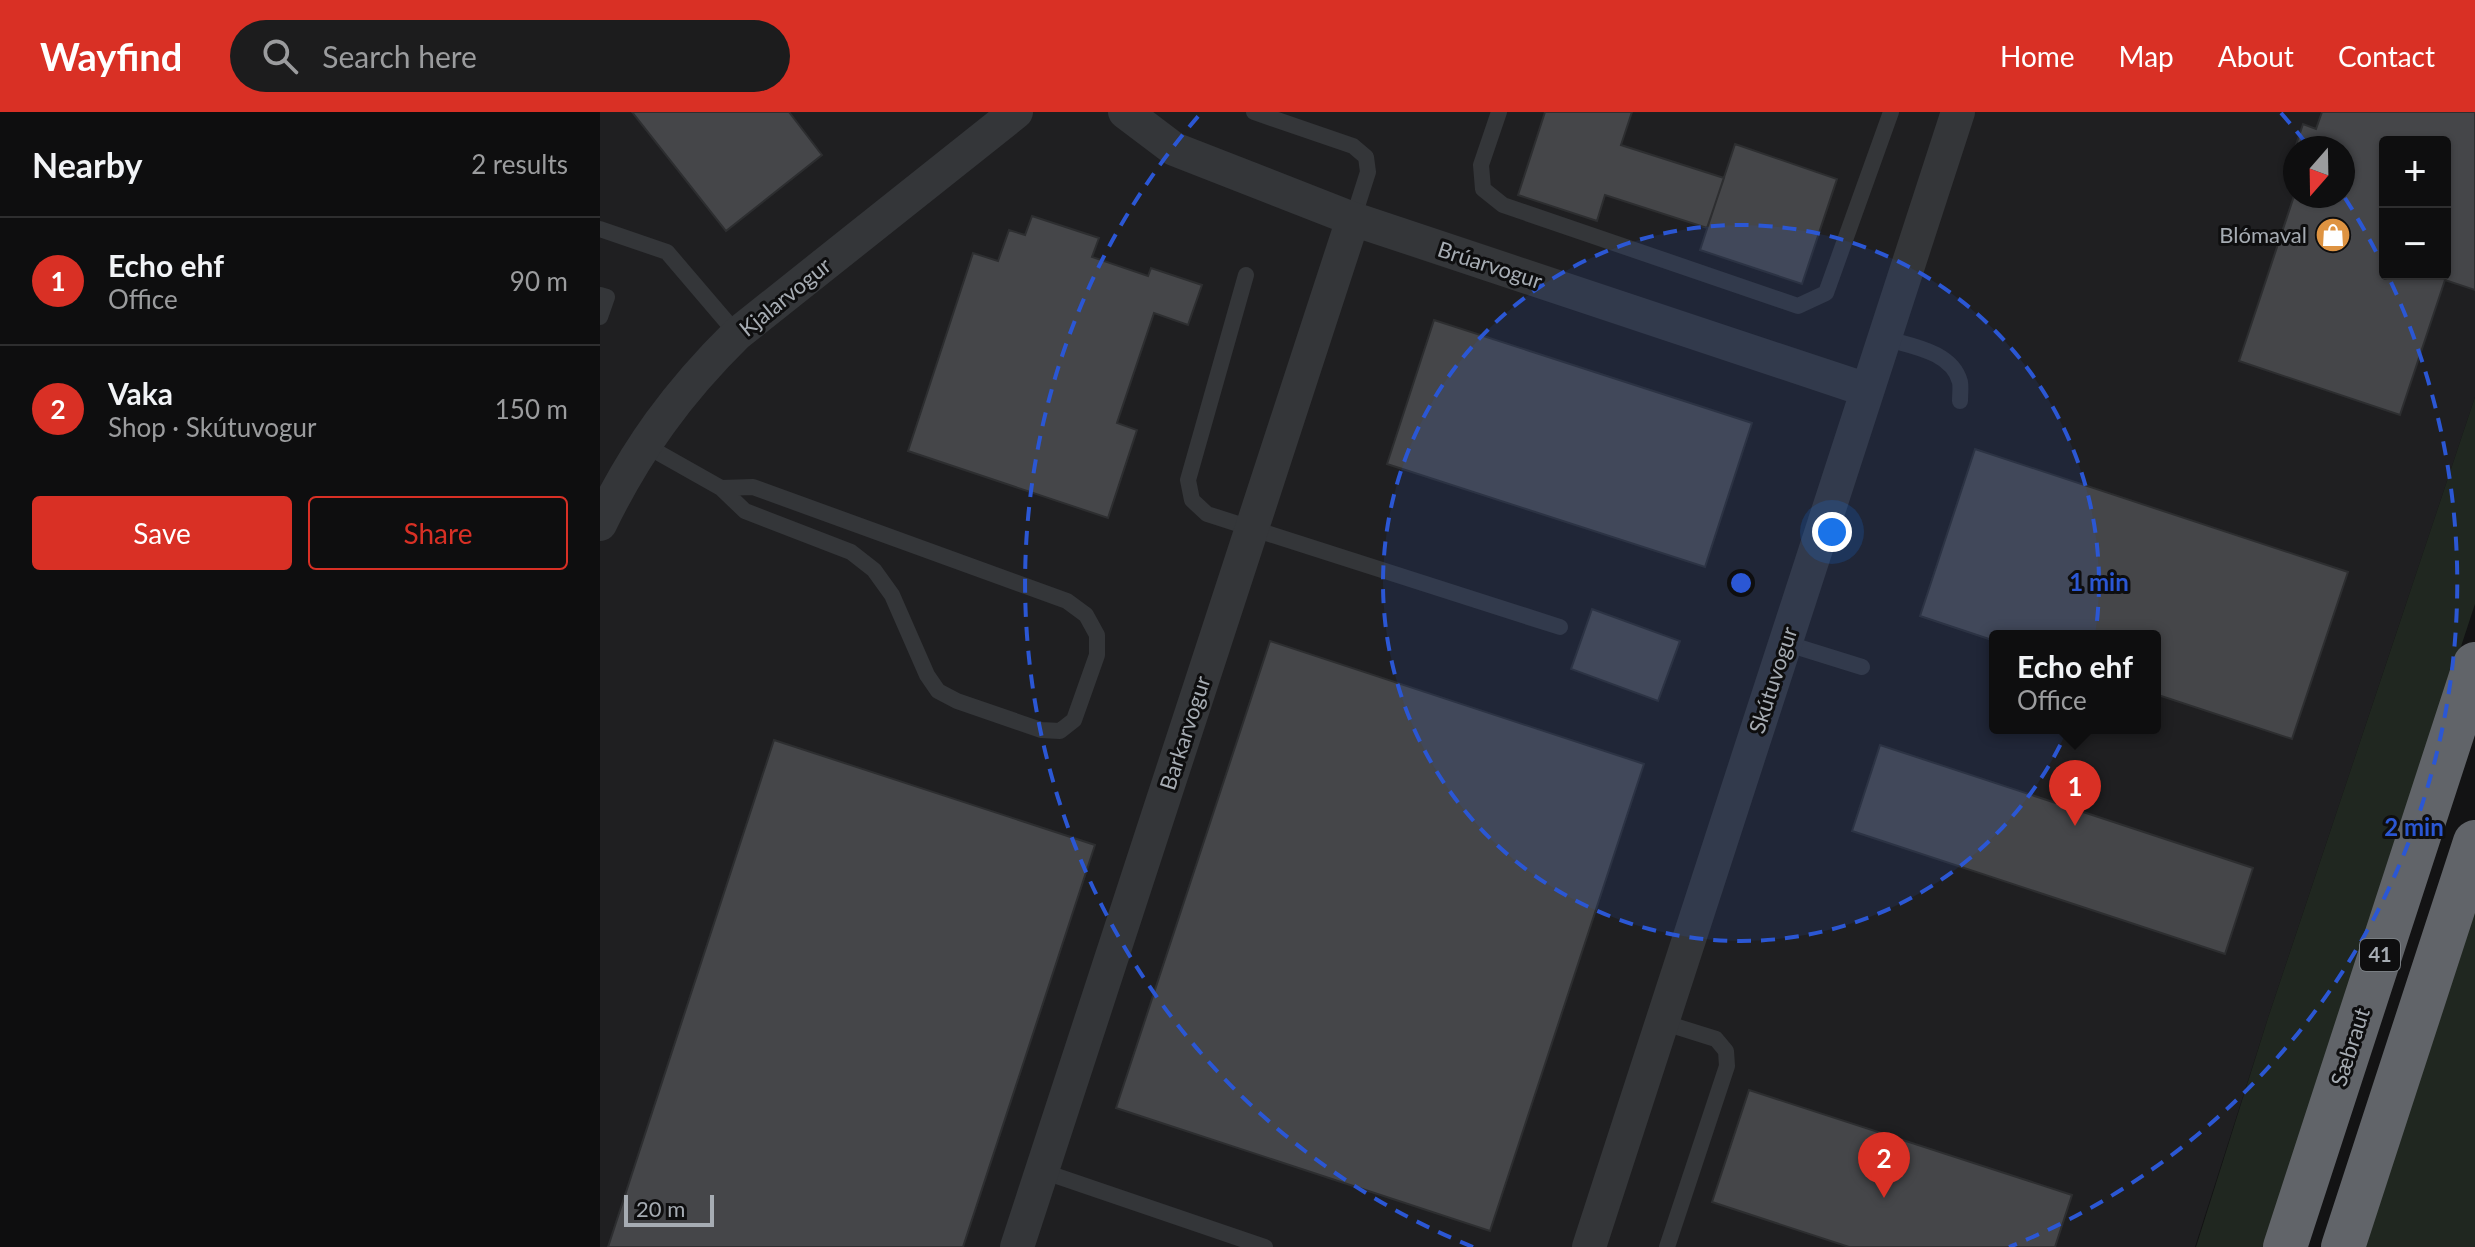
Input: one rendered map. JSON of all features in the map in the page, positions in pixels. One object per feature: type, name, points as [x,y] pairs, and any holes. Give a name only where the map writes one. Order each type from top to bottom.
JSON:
[{"type":"highway","name":"Sæbraut","points":[[2285,1247],[2475,664]]},
{"type":"highway","name":"41","points":[[2343,1247],[2475,842]]},
{"type":"street","name":"Kjalarvogur","points":[[600,524],[643,444],[671,405],[737,334],[1016,112]]},
{"type":"street","name":"Brúarvogur","points":[[1125,112],[1174,149],[1353,219],[1867,390]]},
{"type":"street","name":"Skútuvogur","points":[[1589,1247],[1958,112]]},
{"type":"street","name":"Barkarvogur","points":[[1017,1247],[1353,219]]},
{"type":"lane","points":[[1254,112],[1353,146],[1366,157],[1368,172],[1353,219]]},
{"type":"lane","points":[[1499,112],[1481,165],[1483,189],[1503,205],[1798,306],[1826,293],[1891,112]]},
{"type":"lane","points":[[600,229],[667,252],[737,334]]},
{"type":"lane","points":[[1246,275],[1188,480],[1192,500],[1207,514],[1560,627]]},
{"type":"lane","points":[[600,295],[607,297],[600,317]]},
{"type":"lane","points":[[1884,338],[1935,354],[1950,364],[1960,381],[1960,401]]},
{"type":"lane","points":[[643,444],[721,488],[745,511],[851,552],[874,570],[892,595],[927,675],[938,691],[957,701],[1041,730],[1060,731],[1074,720],[1097,655],[1097,635],[1086,615],[1067,601],[753,487],[721,488]]},
{"type":"lane","points":[[1785,643],[1862,667]]},
{"type":"lane","points":[[1662,1022],[1716,1039],[1726,1051],[1727,1066],[1667,1247]]},
{"type":"lane","points":[[1042,1171],[1265,1247]]},
{"type":"shaded area","points":[[600,112],[2475,112],[2475,397],[2195,1247],[600,1247]]},
{"type":"shaded area","points":[[2475,397],[2475,604],[2263,1247],[2196,1247],[2268,1018]]},
{"type":"shaded area","points":[[2475,910],[2475,1247],[2365,1247]]},
{"type":"building","points":[[632,112],[789,112],[822,155],[726,231]]},
{"type":"building","points":[[1545,112],[1632,112],[1621,145],[1724,178],[1707,228],[1605,195],[1597,221],[1518,195]]},
{"type":"building","name":"Blómaval","points":[[2322,112],[2475,112],[2475,290],[2445,280],[2400,415],[2239,361],[2290,208],[2355,208],[2355,136],[2299,136],[2303,124],[2316,129]]},
{"type":"building","points":[[1735,144],[1837,179],[1802,284],[1700,250]]},
{"type":"building","points":[[1032,216],[1099,238],[1092,257],[1148,276],[1151,268],[1202,285],[1188,325],[1154,313],[1117,423],[1137,430],[1108,518],[908,451],[973,253],[998,261],[1009,230],[1025,235]]},
{"type":"building","points":[[1434,320],[1752,423],[1705,567],[1387,464]]},
{"type":"building","points":[[1975,449],[2348,572],[2292,739],[2161,696],[2161,630],[1989,630],[1989,639],[1920,616]]},
{"type":"building","points":[[1592,609],[1680,641],[1658,701],[1571,669]]},
{"type":"building","points":[[1270,641],[1644,764],[1490,1231],[1116,1108]]},
{"type":"building","points":[[774,740],[1095,845],[963,1247],[608,1247]]},
{"type":"building","points":[[1880,745],[2253,868],[2225,954],[1852,831]]},
{"type":"building","points":[[1749,1090],[2072,1195],[2055,1247],[1849,1247],[1712,1202]]},
{"type":"place","name":"Blómaval","points":[[2333,235]]},
{"type":"place","name":"Echo ehf","points":[[2075,826]]},
{"type":"place","name":"Vaka","points":[[1884,1198]]}]
